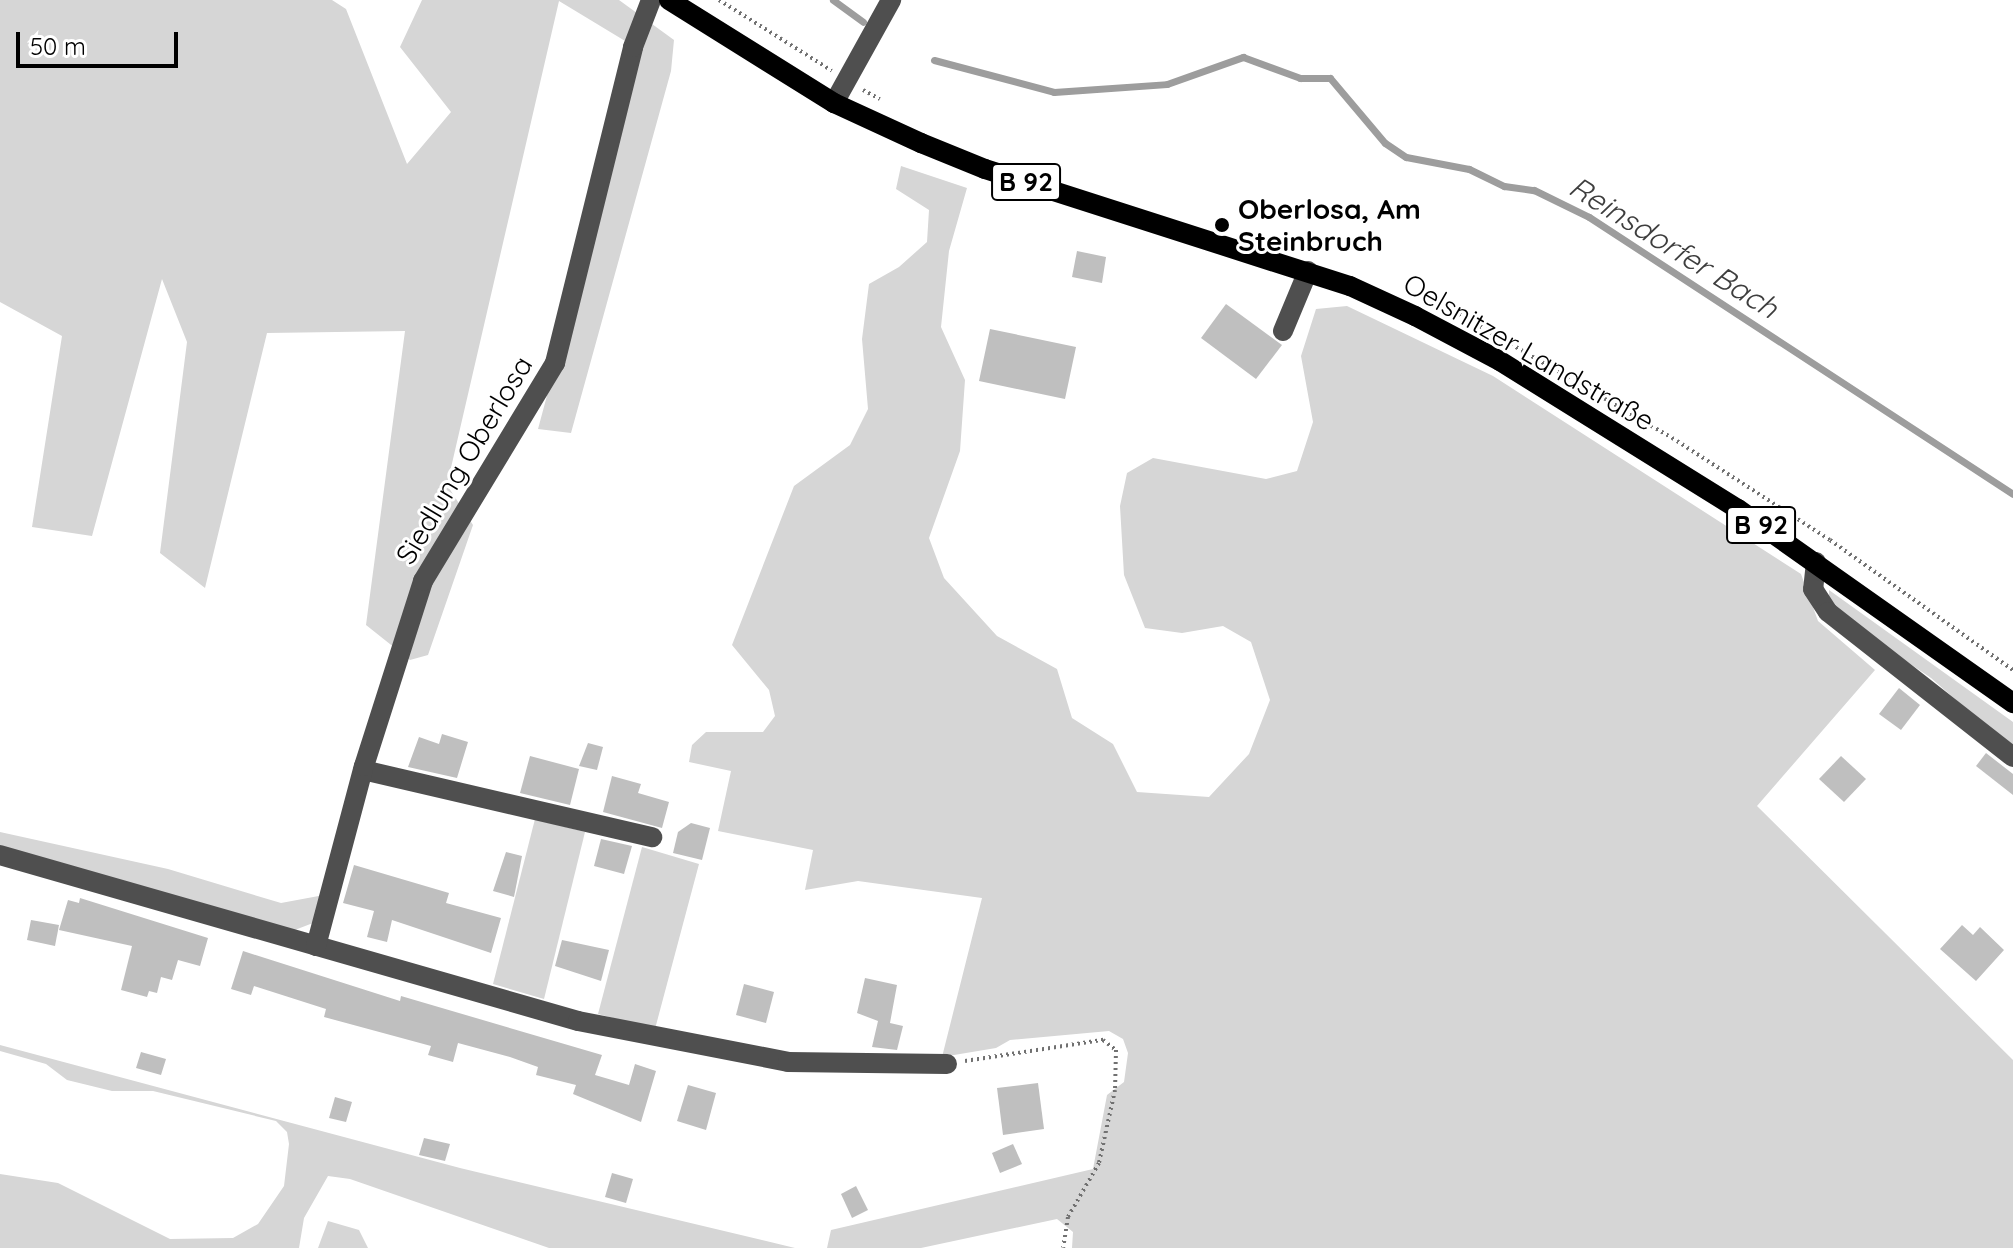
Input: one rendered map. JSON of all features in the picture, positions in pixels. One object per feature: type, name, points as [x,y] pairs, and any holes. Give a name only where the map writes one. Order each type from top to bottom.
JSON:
[{"type":"main road","name":"B 92","points":[[669,0],[834,103]]},
{"type":"main road","name":"Oelsnitzer Landstraße","points":[[834,103],[985,169],[1308,271],[1402,310],[1500,361],[1816,562],[2013,703]]},
{"type":"street","name":"Siedlung Oberlosa","points":[[316,946],[363,770],[423,581],[555,363],[633,47],[651,0]]},
{"type":"street","points":[[834,103],[891,0]]},
{"type":"street","points":[[1283,331],[1308,271]]},
{"type":"street","points":[[1816,562],[1815,599],[1828,612],[2013,757]]},
{"type":"street","points":[[363,770],[652,837]]},
{"type":"street","points":[[0,855],[502,1002],[788,1062],[947,1064]]},
{"type":"path","points":[[1830,540],[2013,670]]},
{"type":"path","points":[[947,1064],[1103,1040],[1113,1044],[1115,1090],[1099,1163],[1068,1217],[1063,1248]]},
{"type":"shaded area","points":[[0,0],[332,0],[346,9],[407,164],[451,112],[400,47],[422,0],[619,0],[674,40],[671,71],[571,433],[538,429],[640,50],[559,1],[447,485],[473,525],[428,655],[410,660],[366,625],[405,331],[267,333],[205,588],[160,553],[187,342],[162,279],[92,536],[32,527],[62,336],[0,302]]},
{"type":"shaded area","points":[[901,166],[967,188],[949,251],[941,327],[965,380],[960,451],[929,538],[944,578],[997,636],[1057,669],[1072,718],[1113,744],[1137,792],[1209,797],[1249,754],[1270,700],[1251,642],[1223,626],[1182,633],[1145,628],[1124,575],[1120,506],[1127,473],[1153,458],[1266,479],[1297,471],[1313,422],[1301,356],[1316,309],[1347,306],[1493,376],[1801,574],[1818,621],[1875,670],[1757,806],[2013,1060],[2013,1248],[1072,1248],[1073,1232],[1057,1219],[921,1248],[827,1248],[831,1230],[1093,1169],[1107,1095],[1124,1082],[1128,1053],[1123,1039],[1109,1031],[1010,1040],[996,1048],[942,1057],[982,898],[858,881],[805,890],[813,850],[718,831],[731,771],[689,762],[692,745],[706,732],[763,732],[775,716],[769,690],[732,645],[794,486],[850,445],[868,409],[862,339],[869,284],[899,267],[927,242],[929,210],[896,189]]},
{"type":"shaded area","points":[[1829,590],[2013,722],[2013,750],[1931,678],[1847,621],[1829,599]]},
{"type":"shaded area","points":[[535,819],[585,832],[544,999],[493,984]]},
{"type":"shaded area","points":[[0,832],[168,869],[281,903],[324,895],[313,923],[287,933],[0,850]]},
{"type":"shaded area","points":[[642,847],[699,864],[655,1029],[598,1014]]},
{"type":"shaded area","points":[[0,1045],[460,1168],[795,1248],[549,1248],[350,1179],[328,1176],[304,1218],[299,1248],[0,1248],[0,1174],[58,1183],[170,1239],[233,1238],[258,1224],[284,1186],[289,1144],[287,1132],[276,1121],[153,1091],[112,1091],[67,1080],[46,1064],[0,1051]]},
{"type":"shaded area","points":[[328,1221],[359,1230],[368,1248],[318,1248]]},
{"type":"building","points":[[1077,251],[1106,257],[1102,283],[1072,277]]},
{"type":"building","points":[[1226,304],[1282,345],[1256,379],[1201,338]]},
{"type":"building","points":[[990,329],[1076,347],[1065,399],[979,381]]},
{"type":"building","points":[[1899,688],[1920,705],[1901,730],[1879,714]]},
{"type":"building","points":[[442,734],[468,742],[457,778],[408,767],[419,737],[439,744]]},
{"type":"building","points":[[588,743],[603,747],[597,770],[579,766]]},
{"type":"building","points":[[1986,753],[2013,774],[2013,795],[1976,766]]},
{"type":"building","points":[[530,756],[579,769],[570,805],[520,793]]},
{"type":"building","points":[[1841,756],[1866,779],[1844,802],[1819,779]]},
{"type":"building","points":[[612,776],[641,784],[638,793],[669,802],[662,828],[603,812]]},
{"type":"building","points":[[691,823],[710,828],[702,860],[673,853],[678,832]]},
{"type":"building","points":[[601,839],[632,846],[624,874],[594,866]]},
{"type":"building","points":[[506,852],[522,856],[514,897],[493,891]]},
{"type":"building","points":[[354,865],[449,893],[446,903],[501,918],[491,953],[392,920],[387,942],[367,937],[374,911],[343,903]]},
{"type":"building","points":[[80,898],[208,938],[200,966],[178,960],[172,980],[161,977],[157,993],[149,991],[147,997],[121,990],[132,946],[59,930],[68,900],[79,903]]},
{"type":"building","points":[[31,920],[59,925],[55,946],[27,940]]},
{"type":"building","points":[[1962,925],[1973,935],[1980,927],[2004,950],[1976,981],[1940,949]]},
{"type":"building","points":[[562,940],[609,950],[601,981],[555,966]]},
{"type":"building","points":[[243,951],[400,1001],[401,996],[602,1055],[595,1075],[629,1085],[635,1064],[656,1071],[641,1122],[573,1094],[576,1085],[536,1075],[538,1067],[510,1057],[458,1043],[453,1062],[428,1055],[431,1046],[324,1017],[326,1009],[254,986],[251,995],[231,989]]},
{"type":"building","points":[[865,978],[897,985],[890,1023],[903,1026],[897,1050],[872,1047],[878,1021],[857,1013]]},
{"type":"building","points":[[744,984],[774,992],[766,1023],[736,1015]]},
{"type":"building","points":[[141,1052],[166,1059],[161,1075],[136,1068]]},
{"type":"building","points":[[1038,1083],[1044,1129],[1003,1135],[997,1088]]},
{"type":"building","points":[[688,1085],[716,1093],[706,1130],[677,1121]]},
{"type":"building","points":[[335,1097],[352,1102],[346,1122],[329,1118]]},
{"type":"building","points":[[424,1138],[450,1144],[445,1161],[419,1155]]},
{"type":"building","points":[[1013,1144],[1022,1164],[1000,1173],[992,1153]]},
{"type":"building","points":[[612,1173],[633,1179],[626,1203],[605,1197]]},
{"type":"building","points":[[856,1186],[868,1210],[852,1218],[841,1194]]},
{"type":"waterway","name":"Reinsdorfer Bach","points":[[833,0],[863,22]]},
{"type":"waterway","name":"Reinsdorfer Bach","points":[[934,60],[1054,92],[1167,84],[1243,57],[1300,78],[1330,78],[1385,143],[1406,157],[1469,169],[1504,186],[1534,190],[1589,217],[2013,494]]},
{"type":"place","name":"Oberlosa, Am Steinbruch","points":[[1222,225]]}]
